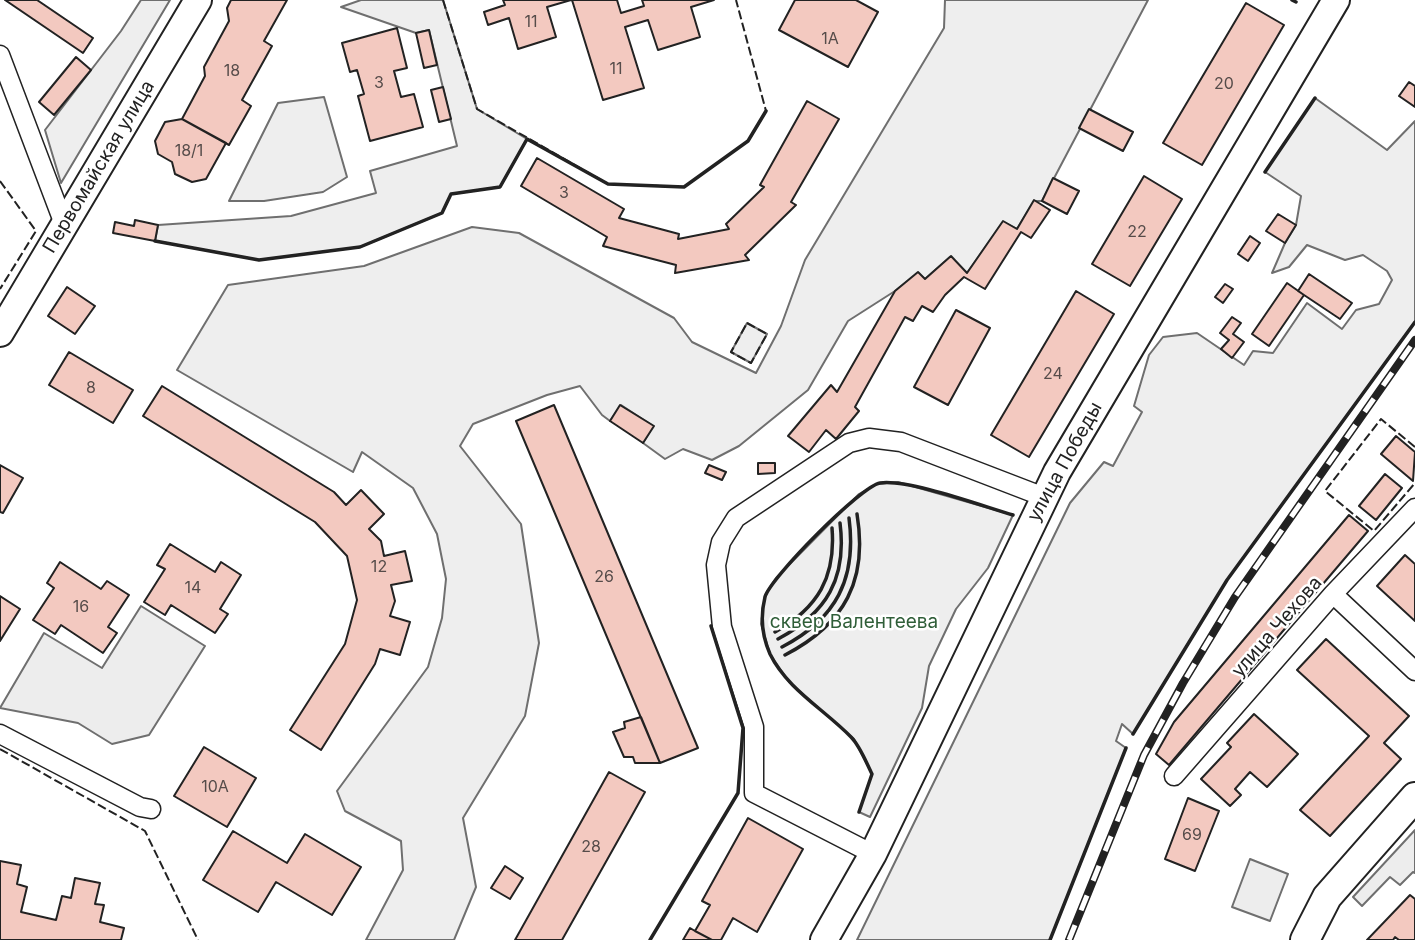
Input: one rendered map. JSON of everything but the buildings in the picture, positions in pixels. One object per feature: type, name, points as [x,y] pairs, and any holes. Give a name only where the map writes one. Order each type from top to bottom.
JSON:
[{"type":"main road","name":"Первомайская улица","points":[[0,333],[198,0]]},
{"type":"main road","name":"улица Победы","points":[[824,940],[873,853],[1044,497],[1336,0]]},
{"type":"main road","points":[[1305,940],[1327,897],[1415,797]]},
{"type":"street","points":[[0,55],[64,224]]},
{"type":"street","points":[[873,853],[754,793],[754,727],[722,627],[716,565],[721,542],[736,518],[849,443],[869,438],[901,442],[1044,497]]},
{"type":"street","name":"улица Чехова","points":[[1174,776],[1334,594],[1415,508]]},
{"type":"street","points":[[1334,594],[1415,671]]},
{"type":"street","points":[[0,734],[140,807],[151,809]]},
{"type":"green space","points":[[141,0],[170,0],[61,183],[45,130],[121,31]]},
{"type":"green space","points":[[361,0],[443,0],[477,109],[527,139],[500,187],[451,194],[442,213],[360,247],[259,260],[155,241],[158,225],[291,216],[376,193],[370,171],[457,146],[429,30],[416,33],[341,7]]},
{"type":"green space","points":[[945,0],[1148,0],[1042,201],[1034,201],[1017,229],[1003,222],[967,273],[950,257],[925,279],[918,273],[848,321],[808,390],[739,446],[712,460],[683,449],[665,459],[643,443],[653,426],[621,405],[610,421],[602,415],[580,386],[547,395],[473,424],[460,446],[521,524],[539,643],[525,716],[463,818],[476,887],[454,940],[366,940],[403,870],[401,841],[345,811],[337,791],[428,667],[442,618],[446,579],[437,534],[413,488],[362,452],[353,472],[177,370],[228,285],[364,266],[472,227],[519,233],[674,318],[692,342],[756,373],[781,326],[805,260],[944,28]]},
{"type":"green space","points":[[324,97],[347,177],[323,192],[264,201],[229,201],[278,103]]},
{"type":"green space","points":[[1315,98],[1387,150],[1415,121],[1415,322],[1227,580],[1133,734],[1122,724],[1116,741],[1126,748],[1050,940],[857,940],[1070,503],[1104,462],[1113,466],[1142,412],[1134,406],[1149,355],[1163,337],[1197,333],[1244,365],[1253,351],[1273,353],[1307,303],[1342,329],[1356,310],[1379,304],[1392,280],[1387,271],[1363,255],[1345,260],[1307,245],[1289,267],[1272,273],[1296,225],[1301,196],[1265,172]]},
{"type":"green space","points":[[747,323],[767,334],[751,363],[731,352]]},
{"type":"green space","name":"сквер Валентеева","points":[[898,482],[1013,515],[988,568],[956,609],[929,666],[922,708],[870,817],[859,812],[872,774],[854,739],[789,682],[770,654],[761,624],[765,595],[776,578],[859,494],[877,484]]},
{"type":"shaded area","points":[[141,606],[205,646],[149,735],[112,744],[78,723],[0,708],[44,633],[102,668]]},
{"type":"shaded area","points":[[1415,830],[1415,873],[1400,885],[1390,877],[1362,906],[1353,897]]},
{"type":"shaded area","points":[[1250,859],[1288,874],[1270,921],[1232,907]]},
{"type":"railway","points":[[1069,940],[1144,755],[1183,683],[1235,597],[1415,340]]},
{"type":"fence","points":[[443,0],[477,109],[608,184],[684,187],[748,141],[766,111],[736,0]]},
{"type":"fence","points":[[0,181],[36,231],[0,289]]},
{"type":"fence","points":[[747,323],[767,334],[751,363],[731,352],[747,323]]},
{"type":"fence","points":[[1415,447],[1381,419],[1325,491],[1374,531],[1415,483]]},
{"type":"fence","points":[[0,749],[145,831],[198,940]]},
{"type":"wall","points":[[1292,0],[1296,2]]},
{"type":"wall","points":[[1265,172],[1315,98]]},
{"type":"wall","points":[[155,241],[259,260],[360,247],[442,213],[451,194],[500,187],[527,139],[608,184],[684,187],[748,141],[766,111]]},
{"type":"wall","points":[[1133,734],[1227,580],[1415,322]]},
{"type":"wall","points":[[859,812],[872,774],[851,737],[796,689],[777,667],[765,640],[762,619],[765,597],[782,572],[817,534],[855,499],[880,483],[927,489],[1013,515]]},
{"type":"wall","points":[[785,655],[823,629],[848,598],[859,560],[857,514]]},
{"type":"wall","points":[[782,647],[816,624],[839,595],[850,560],[849,518]]},
{"type":"wall","points":[[778,639],[809,618],[830,592],[840,561],[840,523]]},
{"type":"wall","points":[[775,632],[803,613],[821,589],[831,562],[832,528]]},
{"type":"wall","points":[[650,940],[738,793],[743,728],[711,626]]},
{"type":"wall","points":[[1050,940],[1126,748]]}]
